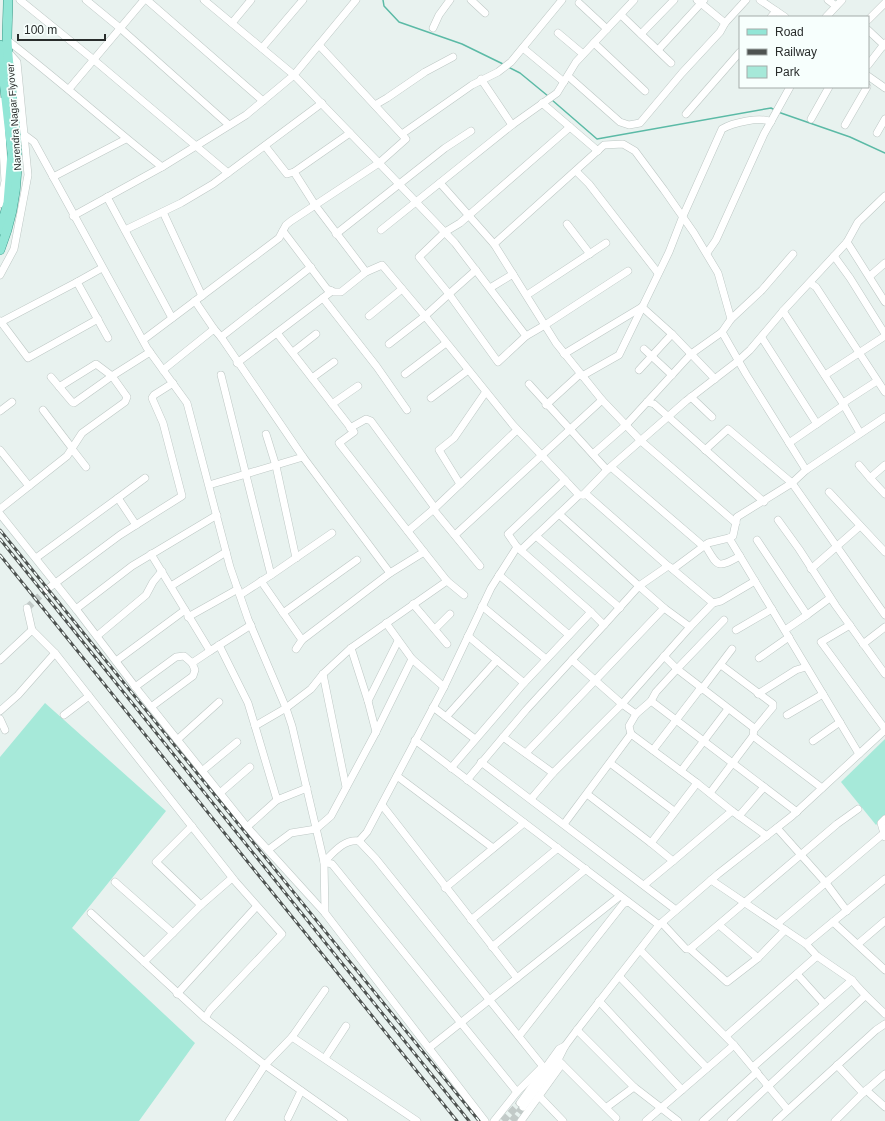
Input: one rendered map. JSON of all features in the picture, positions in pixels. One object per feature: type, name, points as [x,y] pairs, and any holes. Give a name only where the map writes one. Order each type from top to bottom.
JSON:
[{"type":"main road","points":[[4,64],[4,42],[8,0]]},
{"type":"main road","name":"Narendra Nagar Flyover","points":[[0,230],[8,202],[12,153],[4,64],[9,53],[4,42]]},
{"type":"main road","name":"Narendra Nagar Flyover","points":[[0,250],[7,233],[15,202],[18,182],[18,161],[4,64]]},
{"type":"street","points":[[20,0],[228,173]]},
{"type":"street","points":[[86,0],[120,28],[229,125]]},
{"type":"street","points":[[69,89],[120,28],[146,0],[263,101]]},
{"type":"street","points":[[204,0],[294,75],[379,162],[445,232],[526,336]]},
{"type":"street","points":[[232,23],[251,0]]},
{"type":"street","points":[[262,48],[303,0]]},
{"type":"street","points":[[73,216],[162,167],[246,115],[294,75],[356,0]]},
{"type":"street","points":[[433,28],[439,15],[450,0]]},
{"type":"street","points":[[471,0],[485,12]]},
{"type":"street","points":[[402,134],[481,80],[498,72],[511,62],[562,0]]},
{"type":"street","points":[[382,230],[512,125],[557,93],[583,54],[634,0]]},
{"type":"street","points":[[641,34],[674,0]]},
{"type":"street","points":[[523,48],[566,79],[620,122],[629,125],[640,123],[746,0]]},
{"type":"street","points":[[760,0],[784,16]]},
{"type":"street","points":[[828,0],[836,6]]},
{"type":"street","points":[[827,16],[842,0]]},
{"type":"street","points":[[658,50],[701,1],[725,24]]},
{"type":"street","points":[[869,19],[883,3]]},
{"type":"street","points":[[580,4],[607,29]]},
{"type":"street","points":[[772,16],[776,11]]},
{"type":"street","points":[[621,15],[671,63]]},
{"type":"street","points":[[869,31],[884,44],[869,64]]},
{"type":"street","points":[[558,34],[583,54]]},
{"type":"street","points":[[4,42],[69,89],[126,139],[162,167]]},
{"type":"street","points":[[594,43],[645,91]]},
{"type":"street","points":[[143,340],[279,238],[286,225],[379,162],[406,139],[319,45]]},
{"type":"street","points":[[0,275],[14,249],[28,175],[26,136],[17,62],[9,53]]},
{"type":"street","points":[[686,114],[739,53]]},
{"type":"street","points":[[375,105],[425,72],[452,57]]},
{"type":"street","points":[[481,80],[512,125]]},
{"type":"street","points":[[869,80],[885,88]]},
{"type":"street","points":[[707,253],[716,240],[764,134],[790,88]]},
{"type":"street","points":[[811,119],[828,88]]},
{"type":"street","points":[[845,126],[865,88]]},
{"type":"street","points":[[0,101],[5,181],[0,204]]},
{"type":"street","points":[[544,102],[598,151]]},
{"type":"street","points":[[125,230],[163,212],[213,184],[322,103]]},
{"type":"street","points":[[546,404],[581,375],[619,355],[669,252],[683,216],[722,129],[757,119],[766,119],[771,122]]},
{"type":"street","points":[[877,133],[885,119]]},
{"type":"street","points":[[570,127],[468,215],[445,232],[419,257],[449,294],[498,362],[526,336],[628,271]]},
{"type":"street","points":[[336,234],[445,148],[471,131]]},
{"type":"street","points":[[265,146],[287,174],[294,172],[350,133]]},
{"type":"street","points":[[26,136],[34,142],[73,216],[150,352],[187,403],[226,552],[251,625],[286,708],[324,862],[325,913]]},
{"type":"street","points":[[53,176],[126,139]]},
{"type":"street","points":[[494,244],[604,145],[623,144],[634,151],[683,216],[707,253],[718,273],[731,319]]},
{"type":"street","points":[[576,170],[589,184],[658,273]]},
{"type":"street","points":[[294,172],[315,205],[366,272]]},
{"type":"street","points":[[440,183],[494,244],[564,354],[602,400],[641,441],[736,523]]},
{"type":"street","points":[[359,841],[367,832],[382,806],[415,740],[444,687],[482,606],[500,575],[519,548],[536,536],[609,468],[691,397],[738,361],[762,338],[783,311],[847,242],[858,222],[885,196]]},
{"type":"street","points":[[107,197],[172,318]]},
{"type":"street","points":[[163,212],[202,296]]},
{"type":"street","points":[[567,224],[590,254]]},
{"type":"street","points":[[283,231],[327,289],[332,291],[341,292],[366,272],[382,265],[426,316],[485,393],[540,455],[581,495],[587,495],[713,603]]},
{"type":"street","points":[[847,242],[870,276],[885,302]]},
{"type":"street","points":[[527,295],[606,243]]},
{"type":"street","points":[[593,454],[626,425],[691,354],[722,332],[731,319],[762,290],[792,254]]},
{"type":"street","points":[[825,375],[885,335],[841,264],[834,256]]},
{"type":"street","points":[[870,276],[885,263]]},
{"type":"street","points":[[221,337],[311,267]]},
{"type":"street","points":[[98,319],[28,358],[1,322],[102,268]]},
{"type":"street","points":[[389,344],[426,316],[476,270]]},
{"type":"street","points":[[490,288],[513,274]]},
{"type":"street","points":[[77,282],[108,338]]},
{"type":"street","points":[[810,283],[816,287],[885,392]]},
{"type":"street","points":[[369,316],[402,289]]},
{"type":"street","points":[[237,362],[332,291]]},
{"type":"street","points":[[323,298],[378,367],[407,410]]},
{"type":"street","points":[[195,301],[303,457],[390,573]]},
{"type":"street","points":[[642,307],[672,334],[715,379]]},
{"type":"street","points":[[564,354],[642,307]]},
{"type":"street","points":[[783,311],[825,375],[860,433]]},
{"type":"street","points":[[163,370],[214,329]]},
{"type":"street","points":[[277,332],[354,432],[339,443],[447,581],[464,595]]},
{"type":"street","points":[[722,332],[738,361],[806,470]]},
{"type":"street","points":[[293,352],[316,334]]},
{"type":"street","points":[[639,370],[672,334]]},
{"type":"street","points":[[762,338],[817,424]]},
{"type":"street","points":[[405,374],[446,343]]},
{"type":"street","points":[[644,349],[672,375]]},
{"type":"street","points":[[51,377],[74,403],[112,376],[150,352]]},
{"type":"street","points":[[312,378],[334,362]]},
{"type":"street","points":[[0,509],[67,456],[82,433],[127,399],[112,376],[96,364],[59,387]]},
{"type":"street","points":[[431,398],[468,370]]},
{"type":"street","points":[[221,375],[271,575]]},
{"type":"street","points":[[789,443],[877,381]]},
{"type":"street","points":[[46,590],[54,582],[136,525],[182,496],[163,423],[152,398],[173,383]]},
{"type":"street","points":[[529,384],[593,454],[704,546],[715,562],[722,565],[740,556]]},
{"type":"street","points":[[332,404],[358,386]]},
{"type":"street","points":[[460,484],[439,450],[454,438],[485,393]]},
{"type":"street","points":[[691,397],[712,417]]},
{"type":"street","points":[[454,535],[602,400]]},
{"type":"street","points":[[0,412],[12,402]]},
{"type":"street","points":[[647,402],[654,404],[764,502]]},
{"type":"street","points":[[43,410],[86,467]]},
{"type":"street","points":[[467,780],[502,737],[640,586],[704,546],[733,536],[737,517],[764,502],[792,483],[806,470],[885,417]]},
{"type":"street","points":[[350,428],[366,419],[371,422],[454,535],[480,566]]},
{"type":"street","points":[[705,450],[728,429],[792,483],[884,612]]},
{"type":"street","points":[[408,531],[517,430]]},
{"type":"street","points":[[266,434],[276,466],[296,558]]},
{"type":"street","points":[[0,450],[29,486]]},
{"type":"street","points":[[209,485],[303,457]]},
{"type":"street","points":[[859,465],[885,494]]},
{"type":"street","points":[[870,478],[885,465]]},
{"type":"street","points":[[36,558],[145,478]]},
{"type":"street","points":[[565,480],[508,534],[519,548],[604,625]]},
{"type":"street","points":[[830,492],[885,552]]},
{"type":"street","points":[[118,498],[136,525]]},
{"type":"street","points":[[0,514],[247,827],[325,913],[485,1121]]},
{"type":"street","points":[[559,514],[664,608],[690,627]]},
{"type":"street","points":[[76,609],[132,566],[216,516]]},
{"type":"street","points":[[778,520],[799,549],[830,598],[885,674]]},
{"type":"street","points":[[811,569],[860,526]]},
{"type":"street","points":[[116,661],[187,614],[261,581],[332,533]]},
{"type":"street","points":[[536,536],[620,608]]},
{"type":"street","points":[[729,538],[858,754]]},
{"type":"street","points":[[757,540],[807,615]]},
{"type":"street","points":[[171,586],[226,552]]},
{"type":"street","points":[[296,649],[302,640],[390,573],[424,552]]},
{"type":"street","points":[[151,554],[210,651]]},
{"type":"street","points":[[283,613],[357,560]]},
{"type":"street","points":[[97,636],[146,595],[153,582],[162,571]]},
{"type":"street","points":[[500,575],[569,635]]},
{"type":"street","points":[[261,581],[302,640]]},
{"type":"street","points":[[255,726],[286,708],[311,689],[323,674],[351,648],[447,581]]},
{"type":"street","points":[[532,799],[553,773],[622,704],[713,603],[721,601],[755,581]]},
{"type":"street","points":[[785,630],[830,598]]},
{"type":"street","points":[[413,604],[447,644]]},
{"type":"street","points":[[482,606],[546,659]]},
{"type":"street","points":[[27,608],[32,630],[55,653],[232,878],[282,934],[210,1010],[205,1018]]},
{"type":"street","points":[[526,753],[664,608]]},
{"type":"street","points":[[736,630],[772,609]]},
{"type":"street","points":[[451,768],[475,738],[524,683],[591,612]]},
{"type":"street","points":[[435,629],[450,614]]},
{"type":"street","points":[[724,620],[656,692],[651,700],[636,714],[629,726],[631,734],[767,836]]},
{"type":"street","points":[[386,623],[412,659],[444,687]]},
{"type":"street","points":[[192,663],[251,625]]},
{"type":"street","points":[[522,1121],[560,1062],[565,1046],[660,924],[711,880],[796,812],[885,730],[821,642],[850,625]]},
{"type":"street","points":[[863,644],[885,628]]},
{"type":"street","points":[[0,660],[32,630]]},
{"type":"street","points":[[468,636],[524,683]]},
{"type":"street","points":[[758,658],[789,637]]},
{"type":"street","points":[[368,701],[398,641]]},
{"type":"street","points":[[219,645],[248,703],[277,800]]},
{"type":"street","points":[[351,648],[376,732]]},
{"type":"street","points":[[653,750],[732,649]]},
{"type":"street","points":[[0,711],[18,695],[55,653]]},
{"type":"street","points":[[135,687],[176,657],[184,656],[192,663],[195,670],[193,676],[151,707]]},
{"type":"street","points":[[664,656],[701,689],[754,728],[754,733],[822,788]]},
{"type":"street","points":[[268,850],[291,833],[316,829],[331,816],[376,732],[412,659]]},
{"type":"street","points":[[446,717],[497,660]]},
{"type":"street","points":[[572,660],[622,704],[636,714]]},
{"type":"street","points":[[710,793],[773,707],[773,704],[721,665]]},
{"type":"street","points":[[758,694],[796,670],[806,666]]},
{"type":"street","points":[[323,674],[346,787]]},
{"type":"street","points":[[787,715],[822,694]]},
{"type":"street","points":[[64,714],[89,696]]},
{"type":"street","points":[[651,700],[796,812]]},
{"type":"street","points":[[177,740],[219,702]]},
{"type":"street","points":[[433,708],[475,738]]},
{"type":"street","points":[[681,771],[728,709]]},
{"type":"street","points":[[0,720],[5,730]]},
{"type":"street","points":[[813,741],[840,722]]},
{"type":"street","points":[[564,824],[631,734]]},
{"type":"street","points":[[502,737],[553,773]]},
{"type":"street","points":[[415,740],[620,896],[660,924],[686,949],[690,949],[727,982],[758,958],[786,930]]},
{"type":"street","points":[[202,771],[237,742]]},
{"type":"street","points":[[481,762],[532,799],[676,910]]},
{"type":"street","points":[[610,763],[674,811]]},
{"type":"street","points":[[220,793],[250,767]]},
{"type":"street","points":[[397,776],[493,848]]},
{"type":"street","points":[[651,843],[674,811],[697,783]]},
{"type":"street","points":[[739,816],[764,787]]},
{"type":"street","points":[[247,827],[277,800],[306,788]]},
{"type":"street","points":[[587,794],[673,861]]},
{"type":"street","points":[[382,806],[445,888],[518,978]]},
{"type":"street","points":[[690,949],[858,809]]},
{"type":"street","points":[[644,885],[732,811]]},
{"type":"street","points":[[777,924],[884,836],[881,823],[885,819]]},
{"type":"street","points":[[445,888],[524,823]]},
{"type":"street","points":[[192,826],[156,862],[201,905]]},
{"type":"street","points":[[777,828],[826,883],[846,911]]},
{"type":"street","points":[[324,862],[342,844],[351,840],[359,841],[519,1036],[547,1067]]},
{"type":"street","points":[[471,920],[558,848]]},
{"type":"street","points":[[324,862],[332,864],[517,1092]]},
{"type":"street","points":[[492,947],[586,869]]},
{"type":"street","points":[[144,962],[201,905],[232,878]]},
{"type":"street","points":[[806,944],[885,879]]},
{"type":"street","points":[[711,880],[806,944],[817,956],[852,980],[865,996],[870,998],[885,1014]]},
{"type":"street","points":[[115,882],[173,933]]},
{"type":"street","points":[[429,1048],[620,896]]},
{"type":"street","points":[[519,1036],[623,904],[628,902]]},
{"type":"street","points":[[177,994],[256,906]]},
{"type":"street","points":[[91,913],[177,994],[205,1018],[264,1065],[344,1121]]},
{"type":"street","points":[[833,922],[885,970]]},
{"type":"street","points":[[858,944],[884,924]]},
{"type":"street","points":[[719,925],[758,958]]},
{"type":"street","points":[[640,950],[726,1036],[788,1110]]},
{"type":"street","points":[[726,1036],[817,956]]},
{"type":"street","points":[[797,974],[824,1004]]},
{"type":"street","points":[[619,976],[707,1068]]},
{"type":"street","points":[[703,1121],[755,1069],[824,1004],[852,980]]},
{"type":"street","points":[[229,1121],[264,1065],[292,1037],[325,990]]},
{"type":"street","points":[[731,1121],[865,996]]},
{"type":"street","points":[[599,1001],[682,1090]]},
{"type":"street","points":[[776,1121],[876,1030],[885,1024]]},
{"type":"street","points":[[325,1058],[346,1026]]},
{"type":"street","points":[[577,1030],[634,1087],[678,1121]]},
{"type":"street","points":[[292,1037],[417,1121]]},
{"type":"street","points":[[646,1121],[734,1045]]},
{"type":"street","points":[[522,1105],[559,1049],[565,1046]]},
{"type":"street","points":[[494,1121],[517,1092],[547,1067],[560,1062]]},
{"type":"street","points":[[560,1062],[607,1107],[616,1118]]},
{"type":"street","points":[[837,1065],[864,1091],[885,1106]]},
{"type":"street","points":[[840,1119],[864,1091],[885,1074]]},
{"type":"street","points":[[607,1107],[634,1087]]},
{"type":"street","points":[[288,1118],[302,1091]]},
{"type":"street","points":[[539,1096],[563,1121]]},
{"type":"green space","points":[[45,703],[166,811],[72,928],[195,1043],[139,1121],[0,1121],[0,757]]},
{"type":"green space","points":[[885,739],[885,816],[876,825],[841,782]]},
{"type":"waterway","points":[[383,0],[384,6],[399,22],[462,44],[505,65]]},
{"type":"waterway","points":[[508,67],[520,73],[548,96]]},
{"type":"waterway","points":[[552,100],[597,139],[771,108],[775,110]]},
{"type":"waterway","points":[[778,112],[850,137],[885,153]]},
{"type":"tunnel","points":[[27,608],[46,590]]},
{"type":"tunnel","points":[[503,1121],[520,1103]]},
{"type":"tunnel","points":[[512,1121],[523,1107]]},
{"type":"railway","points":[[0,530],[479,1121]]},
{"type":"railway","points":[[0,539],[469,1121]]},
{"type":"railway","points":[[0,555],[457,1121]]}]
